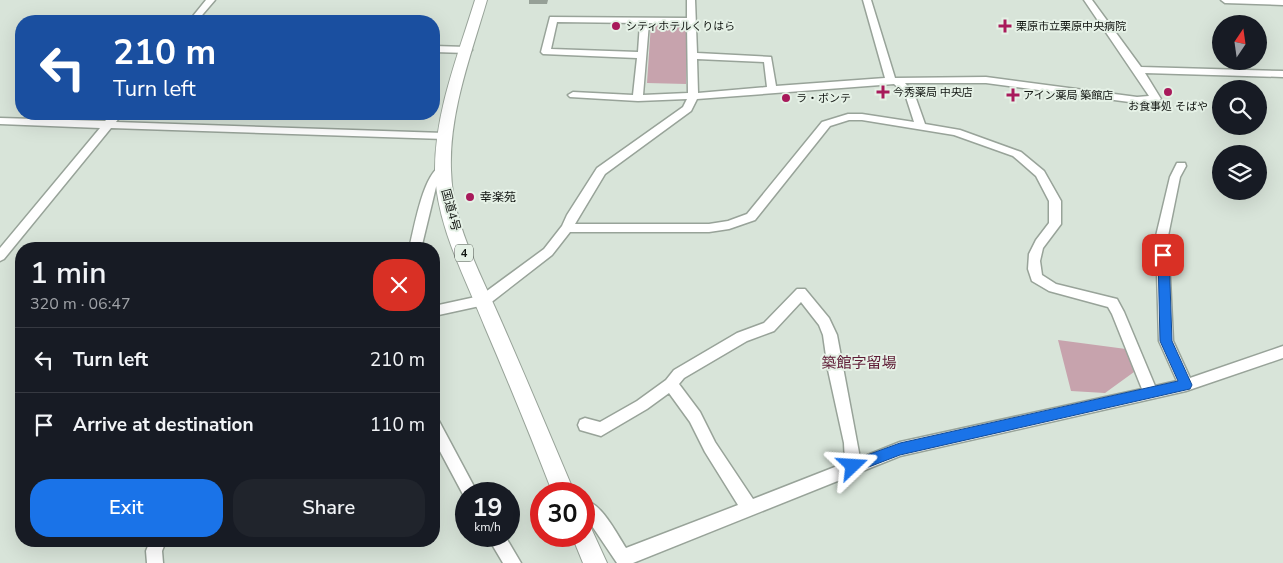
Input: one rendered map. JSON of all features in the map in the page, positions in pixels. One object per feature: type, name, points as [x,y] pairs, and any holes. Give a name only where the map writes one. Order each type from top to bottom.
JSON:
[{"type":"highway","name":"国道4号","points":[[481,0],[444,136],[443,169],[448,208],[559,482]]},
{"type":"highway","points":[[588,547],[595,563]]},
{"type":"street","points":[[198,15],[210,0]]},
{"type":"street","points":[[440,310],[484,300],[548,252],[567,228],[571,218],[601,171],[687,109],[693,96],[691,0]]},
{"type":"street","points":[[867,0],[894,81],[909,93],[915,106],[920,126]]},
{"type":"street","points":[[573,95],[638,98],[693,96],[894,81],[986,80],[1137,100],[1156,99],[1138,70],[1088,0]]},
{"type":"street","points":[[1225,0],[1283,2]]},
{"type":"street","points":[[642,55],[546,52],[553,19],[691,21]]},
{"type":"street","points":[[638,98],[644,20]]},
{"type":"street","points":[[440,49],[467,50]]},
{"type":"street","points":[[691,56],[768,59],[772,89]]},
{"type":"street","points":[[1138,70],[1283,74]]},
{"type":"street","points":[[567,228],[682,229],[730,225],[751,217],[826,124],[848,117],[862,117],[956,132],[1017,154],[1040,174],[1055,201],[1055,224],[1039,241],[1033,261],[1036,278],[1053,288],[1112,303],[1118,312],[1150,392]]},
{"type":"street","points":[[0,256],[113,120]]},
{"type":"street","points":[[0,121],[444,136]]},
{"type":"street","points":[[1181,166],[1175,177],[1162,236],[1166,341],[1186,385]]},
{"type":"street","points":[[416,242],[431,186],[443,169]]},
{"type":"street","points":[[585,425],[601,429],[642,405],[671,384],[679,374],[742,338],[770,326],[801,293],[824,322],[830,335],[835,370],[850,434],[853,466]]},
{"type":"street","points":[[595,516],[624,561],[853,466],[900,449],[1186,385],[1272,358],[1283,352]]},
{"type":"street","points":[[671,384],[695,417],[710,447],[750,509]]},
{"type":"street","points":[[440,437],[464,482]]},
{"type":"street","points":[[155,563],[156,547]]},
{"type":"street","points":[[503,547],[514,563]]},
{"type":"shaded area","points":[[651,24],[687,24],[686,84],[647,83]]},
{"type":"shaded area","points":[[1058,340],[1126,349],[1134,372],[1105,393],[1071,391]]},
{"type":"place","name":"シティホテルくりはら","points":[[616,26]]},
{"type":"place","name":"栗原市立栗原中央病院","points":[[1005,26]]},
{"type":"place","name":"今秀薬局 中央店","points":[[883,92]]},
{"type":"place","name":"お食事処 そばや","points":[[1168,92]]},
{"type":"place","name":"アイン薬局 築館店","points":[[1013,95]]},
{"type":"place","name":"ラ・ボンテ","points":[[786,98]]},
{"type":"place","name":"幸楽苑","points":[[470,197]]},
{"type":"district","name":"築館字留場","points":[[859,363]]},
{"type":"route","points":[[853,466],[900,449],[1186,385],[1166,341],[1163,255]]}]
